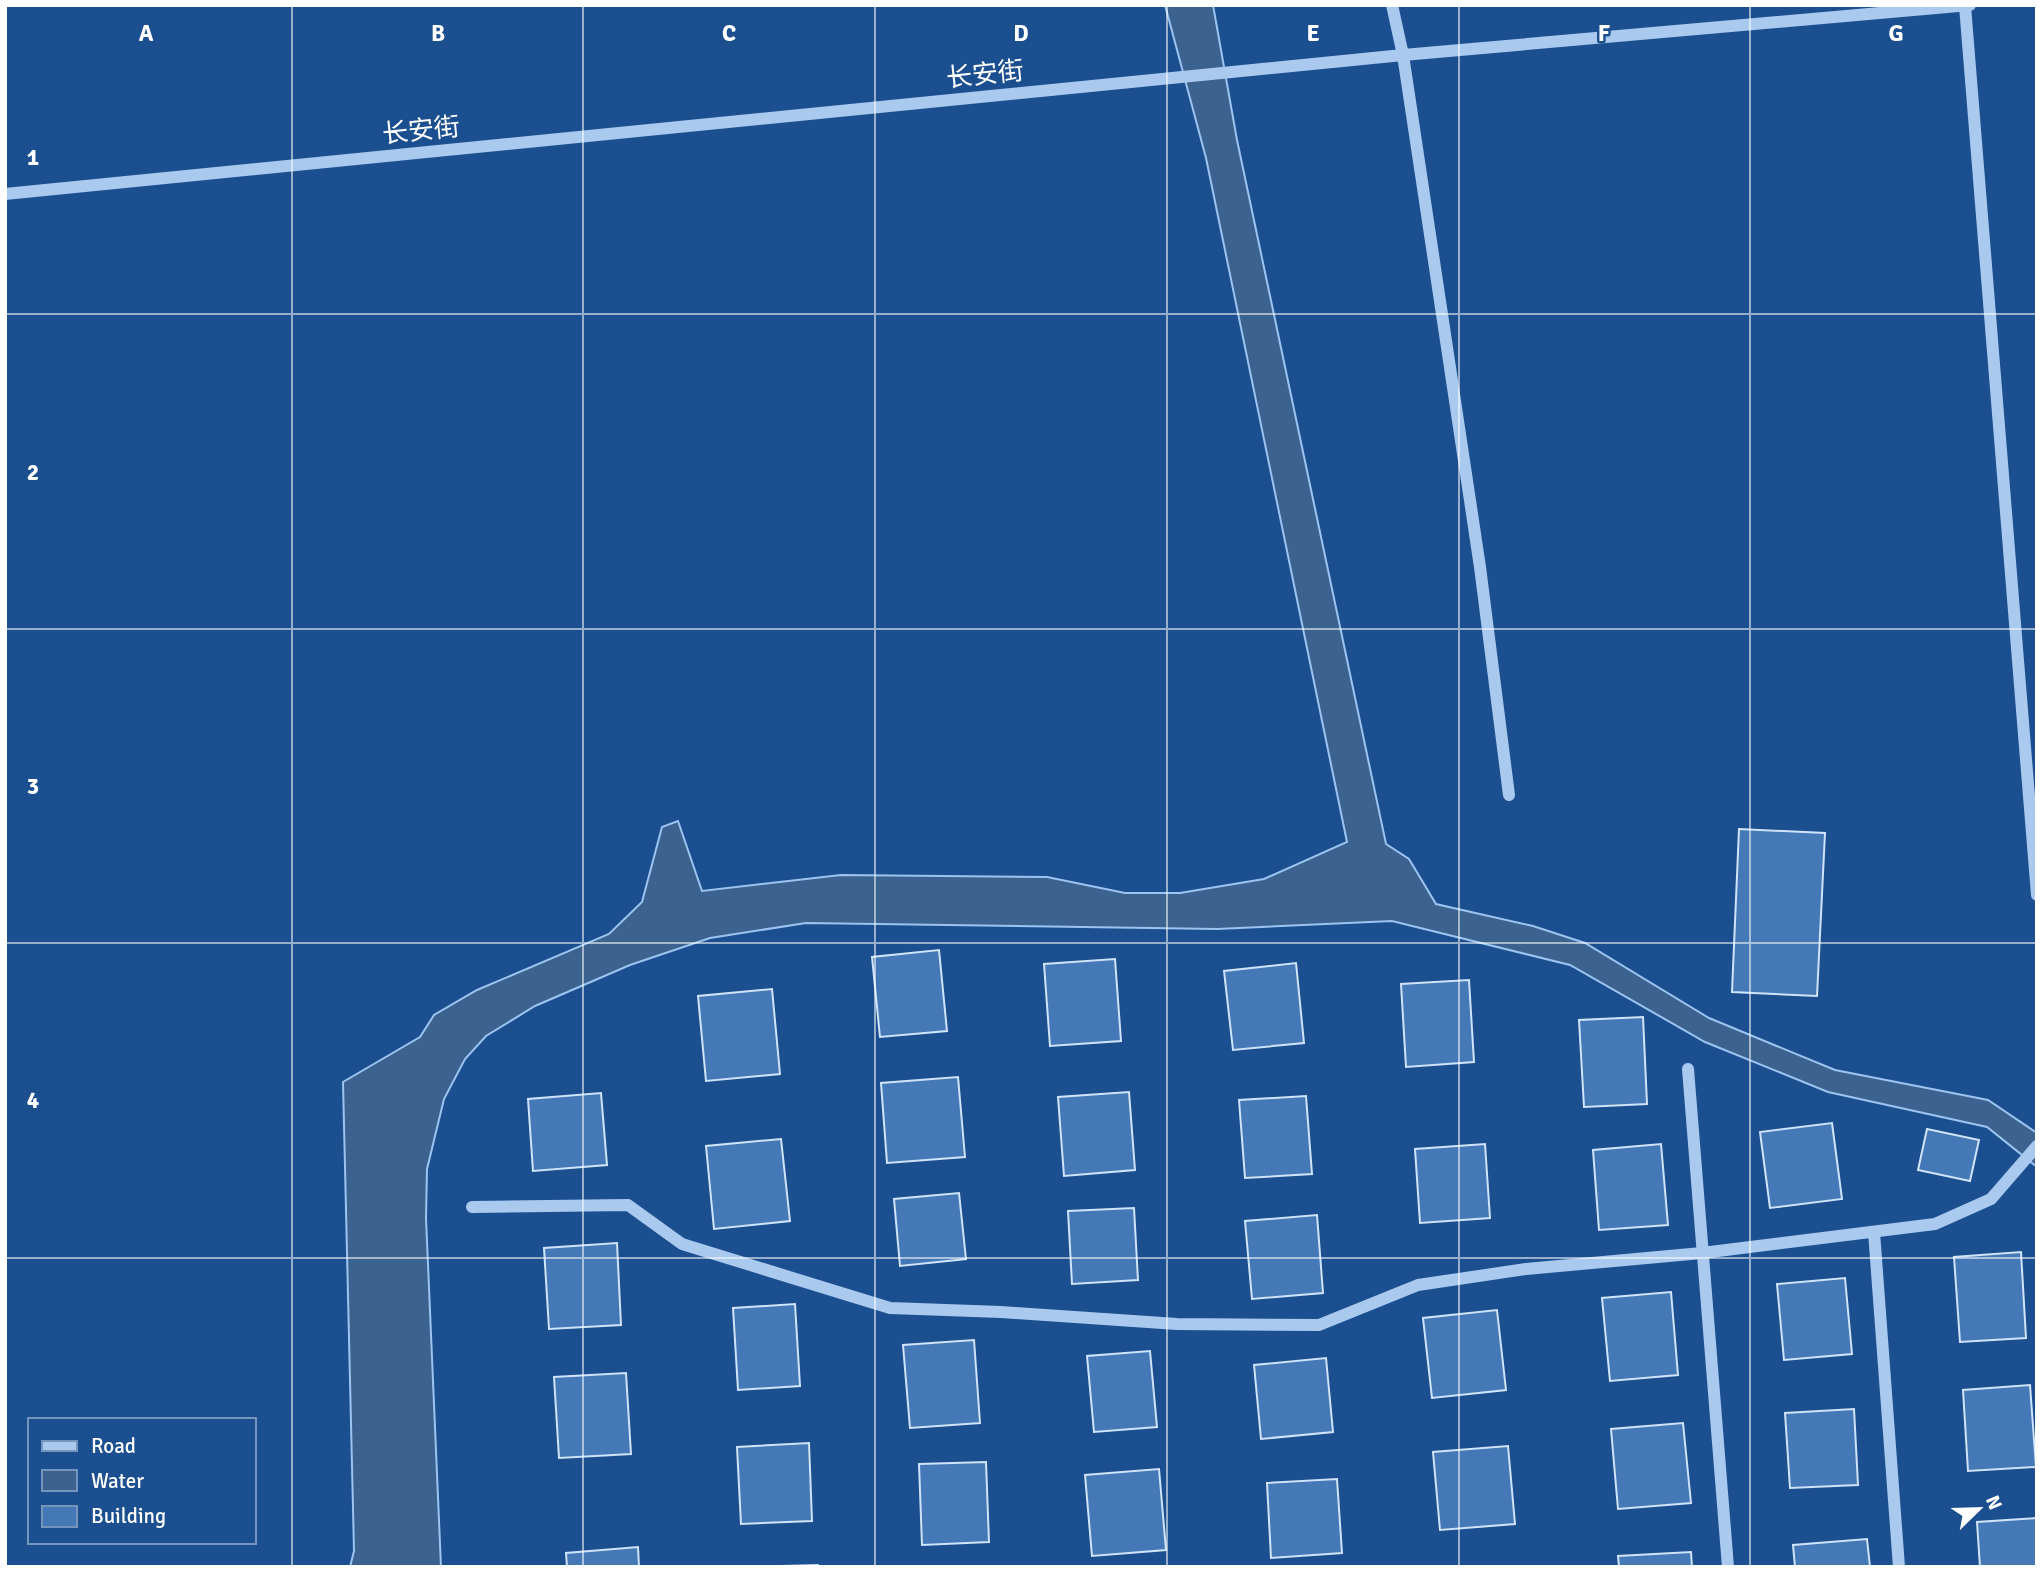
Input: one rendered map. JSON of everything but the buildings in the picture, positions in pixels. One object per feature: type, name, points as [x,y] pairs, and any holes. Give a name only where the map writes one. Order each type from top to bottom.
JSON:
[{"type":"street","points":[[1392,5],[1403,55],[1480,567],[1509,795]]},
{"type":"street","name":"长安街","points":[[5,194],[1403,55],[1970,5]]},
{"type":"street","points":[[1965,6],[2037,895]]},
{"type":"street","points":[[1688,1069],[1728,1567]]},
{"type":"street","points":[[472,1207],[628,1205],[682,1244],[890,1308],[1001,1312],[1177,1324],[1319,1325],[1418,1285],[1526,1269],[1702,1252],[1935,1224],[1991,1199],[2037,1146]]},
{"type":"street","points":[[1874,1232],[1899,1567]]},
{"type":"water","points":[[1165,5],[1213,5],[1237,140],[1386,844],[1409,859],[1436,904],[1533,926],[1585,943],[1709,1018],[1835,1070],[1988,1100],[2037,1133],[2037,1167],[1987,1127],[1828,1092],[1705,1042],[1570,965],[1392,921],[1217,929],[806,923],[710,938],[630,965],[535,1006],[486,1036],[465,1059],[444,1099],[427,1169],[426,1218],[441,1567],[350,1567],[354,1551],[343,1082],[420,1037],[434,1015],[477,990],[609,934],[642,902],[662,827],[678,821],[702,891],[841,875],[1047,877],[1125,893],[1180,893],[1264,879],[1347,842],[1206,158]]}]
